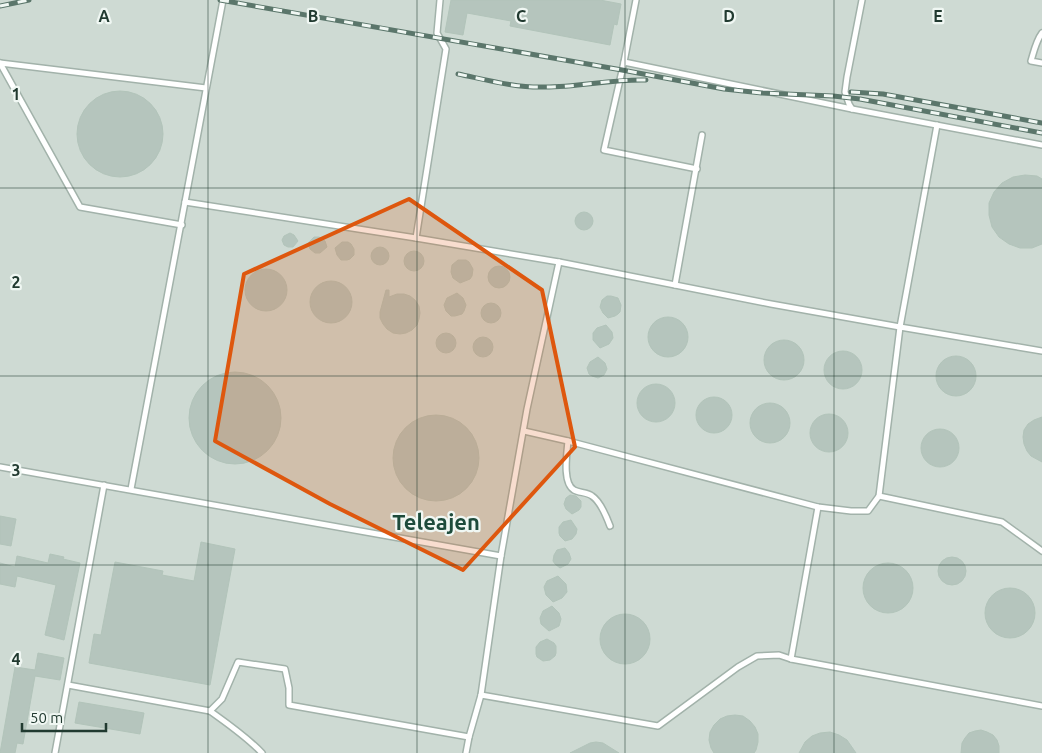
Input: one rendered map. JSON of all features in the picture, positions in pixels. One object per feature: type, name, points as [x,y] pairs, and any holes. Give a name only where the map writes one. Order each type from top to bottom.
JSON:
[{"type":"lane","points":[[131,489],[223,0]]},
{"type":"lane","points":[[416,238],[446,49],[437,33],[440,0]]},
{"type":"lane","points":[[636,0],[604,150],[696,169]]},
{"type":"lane","points":[[852,109],[846,92],[847,77],[862,0]]},
{"type":"lane","points":[[1042,33],[1035,45],[1031,61],[1042,63]]},
{"type":"lane","points":[[624,62],[937,126],[1042,145]]},
{"type":"lane","points":[[0,63],[206,88]]},
{"type":"lane","points":[[0,63],[80,207],[182,225]]},
{"type":"lane","points":[[524,431],[818,507],[868,511],[879,496],[900,328],[937,126]]},
{"type":"lane","points":[[675,286],[702,135]]},
{"type":"lane","points":[[186,202],[558,262],[900,328],[1042,351]]},
{"type":"lane","points":[[466,753],[481,695],[501,556],[527,409],[558,262]]},
{"type":"lane","points":[[568,441],[566,465],[569,484],[574,490],[585,492],[594,497],[610,526]]},
{"type":"lane","points":[[0,466],[501,556]]},
{"type":"lane","points":[[55,753],[104,485]]},
{"type":"lane","points":[[879,496],[1002,522],[1042,551]]},
{"type":"lane","points":[[791,659],[818,507]]},
{"type":"lane","points":[[481,695],[658,726],[738,667],[757,656],[779,655],[791,659],[1042,706]]},
{"type":"lane","points":[[210,711],[222,699],[238,662],[284,669],[289,688],[289,704],[469,737]]},
{"type":"lane","points":[[68,685],[210,711],[262,753]]},
{"type":"highlighted area","points":[[409,199],[542,290],[575,447],[463,570],[330,504],[215,441],[244,274]]},
{"type":"shaded area","points":[[0,0],[1042,0],[1042,753],[0,753]]},
{"type":"building","points":[[451,0],[600,0],[621,4],[617,25],[614,24],[610,45],[510,26],[511,21],[467,13],[463,35],[445,32]]},
{"type":"building","points":[[120,91],[136,94],[144,98],[156,110],[160,118],[163,134],[160,150],[156,158],[144,170],[136,174],[120,177],[104,174],[96,170],[84,158],[80,150],[77,134],[80,118],[84,110],[96,98],[104,94]]},
{"type":"building","points":[[1037,176],[1042,179],[1042,244],[1032,248],[1020,248],[1009,244],[999,237],[992,227],[989,215],[989,203],[994,192],[1002,183],[1013,177]]},
{"type":"building","points":[[584,212],[590,215],[593,221],[590,227],[584,230],[578,227],[575,221],[578,215]]},
{"type":"building","points":[[290,233],[298,241],[293,247],[284,245],[282,240],[284,236]]},
{"type":"building","points":[[314,237],[319,237],[325,241],[327,247],[320,253],[315,253],[310,249],[308,243]]},
{"type":"building","points":[[342,242],[348,242],[354,249],[354,255],[350,259],[341,260],[337,255],[335,248]]},
{"type":"building","points":[[376,247],[384,247],[389,252],[387,263],[376,265],[371,260],[371,252]]},
{"type":"building","points":[[414,251],[421,254],[424,261],[421,268],[414,271],[407,268],[404,261],[407,254]]},
{"type":"building","points":[[458,260],[466,260],[473,269],[470,279],[460,283],[453,278],[451,272],[452,265]]},
{"type":"building","points":[[499,266],[507,269],[510,277],[507,285],[499,288],[491,285],[488,277],[491,269]]},
{"type":"building","points":[[262,269],[270,269],[281,275],[287,290],[281,305],[270,311],[262,311],[251,305],[245,294],[245,286],[251,275]]},
{"type":"building","points":[[331,281],[346,287],[352,302],[346,317],[331,323],[316,317],[310,302],[316,287]]},
{"type":"building","points":[[386,290],[389,290],[389,297],[397,294],[410,296],[419,306],[419,319],[417,325],[412,330],[400,334],[393,333],[383,324],[380,312]]},
{"type":"building","points":[[457,293],[463,298],[466,305],[462,314],[451,316],[446,311],[444,305],[447,298]]},
{"type":"building","points":[[607,296],[618,298],[621,305],[620,312],[608,318],[600,307],[602,300]]},
{"type":"building","points":[[487,303],[495,303],[501,309],[501,317],[495,323],[487,323],[481,317],[481,309]]},
{"type":"building","points":[[672,317],[679,320],[685,326],[688,337],[687,345],[679,354],[672,357],[664,357],[657,354],[649,345],[648,333],[651,326],[660,318]]},
{"type":"building","points":[[606,325],[612,332],[613,338],[609,344],[600,348],[593,340],[593,333],[597,328]]},
{"type":"building","points":[[446,333],[453,336],[456,343],[453,350],[446,353],[439,350],[436,343],[439,336]]},
{"type":"building","points":[[483,337],[490,340],[493,347],[490,354],[483,357],[476,354],[473,347],[476,340]]},
{"type":"building","points":[[784,340],[798,346],[804,360],[798,374],[784,380],[770,374],[764,360],[770,346]]},
{"type":"building","points":[[843,351],[857,356],[862,370],[857,384],[843,389],[829,384],[824,370],[829,356]]},
{"type":"building","points":[[956,356],[967,359],[973,365],[976,376],[973,387],[967,393],[956,396],[945,393],[939,387],[936,376],[939,365],[945,359]]},
{"type":"building","points":[[598,357],[605,363],[607,369],[604,375],[598,378],[589,374],[587,368],[590,362]]},
{"type":"building","points":[[235,372],[252,376],[267,386],[277,401],[281,418],[277,435],[267,450],[252,460],[235,464],[218,460],[203,450],[193,435],[189,418],[193,401],[203,386],[218,376]]},
{"type":"building","points":[[656,384],[669,390],[675,403],[669,416],[656,422],[643,416],[637,403],[643,390]]},
{"type":"building","points":[[714,397],[721,398],[727,402],[731,408],[731,422],[727,428],[721,432],[714,433],[707,432],[701,428],[697,422],[696,415],[697,408],[701,402],[707,398]]},
{"type":"building","points":[[770,403],[784,409],[790,423],[784,437],[770,443],[756,437],[750,423],[756,409]]},
{"type":"building","points":[[829,414],[842,420],[848,433],[842,446],[829,452],[816,446],[810,433],[816,420]]},
{"type":"building","points":[[428,415],[444,415],[453,418],[467,427],[476,441],[479,458],[476,475],[467,489],[453,498],[444,501],[428,501],[412,494],[400,482],[393,466],[393,450],[400,434],[412,422]]},
{"type":"building","points":[[1042,417],[1042,462],[1031,456],[1027,451],[1023,437],[1024,430],[1028,424]]},
{"type":"building","points":[[940,429],[954,434],[959,448],[954,462],[940,467],[926,462],[921,448],[926,434]]},
{"type":"building","points":[[570,495],[576,496],[581,501],[579,510],[572,514],[566,509],[564,504],[566,498]]},
{"type":"building","points":[[0,516],[16,519],[11,546],[0,544]]},
{"type":"building","points":[[571,520],[577,529],[576,534],[572,539],[565,541],[560,536],[559,527],[563,522]]},
{"type":"building","points":[[201,542],[235,549],[210,685],[89,663],[94,634],[101,635],[115,562],[163,571],[162,575],[194,581]]},
{"type":"building","points":[[565,548],[571,559],[568,564],[560,568],[553,561],[554,555],[557,550]]},
{"type":"building","points":[[50,554],[80,563],[64,640],[45,635],[56,585],[17,576],[15,587],[0,584],[0,563],[15,567],[17,556],[48,563]]},
{"type":"building","points":[[952,557],[962,561],[966,571],[962,581],[952,585],[942,581],[938,571],[942,561]]},
{"type":"building","points":[[888,563],[902,567],[909,574],[913,588],[909,602],[902,609],[888,613],[874,609],[867,602],[863,588],[867,574],[874,567]]},
{"type":"building","points":[[558,576],[566,584],[567,592],[562,598],[553,602],[546,595],[544,587],[547,581]]},
{"type":"building","points":[[1010,588],[1020,590],[1028,595],[1033,603],[1035,613],[1033,623],[1028,631],[1020,636],[1010,638],[1000,636],[992,631],[987,623],[985,613],[987,603],[992,595],[1000,590]]},
{"type":"building","points":[[552,606],[559,613],[561,619],[559,626],[549,631],[541,624],[540,618],[543,611]]},
{"type":"building","points":[[620,614],[630,614],[643,621],[650,634],[650,644],[643,657],[630,664],[620,664],[611,660],[604,653],[600,644],[600,634],[604,625],[611,618]]},
{"type":"building","points":[[547,639],[556,646],[556,653],[550,660],[543,661],[537,657],[536,647],[540,642]]},
{"type":"building","points":[[38,653],[64,658],[60,680],[35,676],[23,744],[17,743],[15,753],[0,753],[15,667],[35,670]]},
{"type":"building","points":[[79,702],[144,713],[140,734],[75,723]]},
{"type":"building","points":[[735,715],[743,716],[755,727],[758,734],[756,750],[754,753],[714,753],[709,740],[710,732],[720,719]]},
{"type":"building","points":[[981,730],[993,735],[997,740],[999,753],[961,753],[962,743],[969,733]]},
{"type":"building","points":[[830,732],[847,740],[856,753],[799,753],[805,742],[812,736]]},
{"type":"building","points":[[590,743],[603,743],[619,753],[570,753]]},
{"type":"railway","points":[[0,6],[29,0]]},
{"type":"railway","points":[[220,0],[724,89],[860,99],[1042,133]]},
{"type":"railway","points":[[458,74],[534,87],[646,80]]},
{"type":"railway","points":[[851,92],[883,94],[1042,123]]},
{"type":"district","name":"Teleajen","points":[[436,521]]}]
